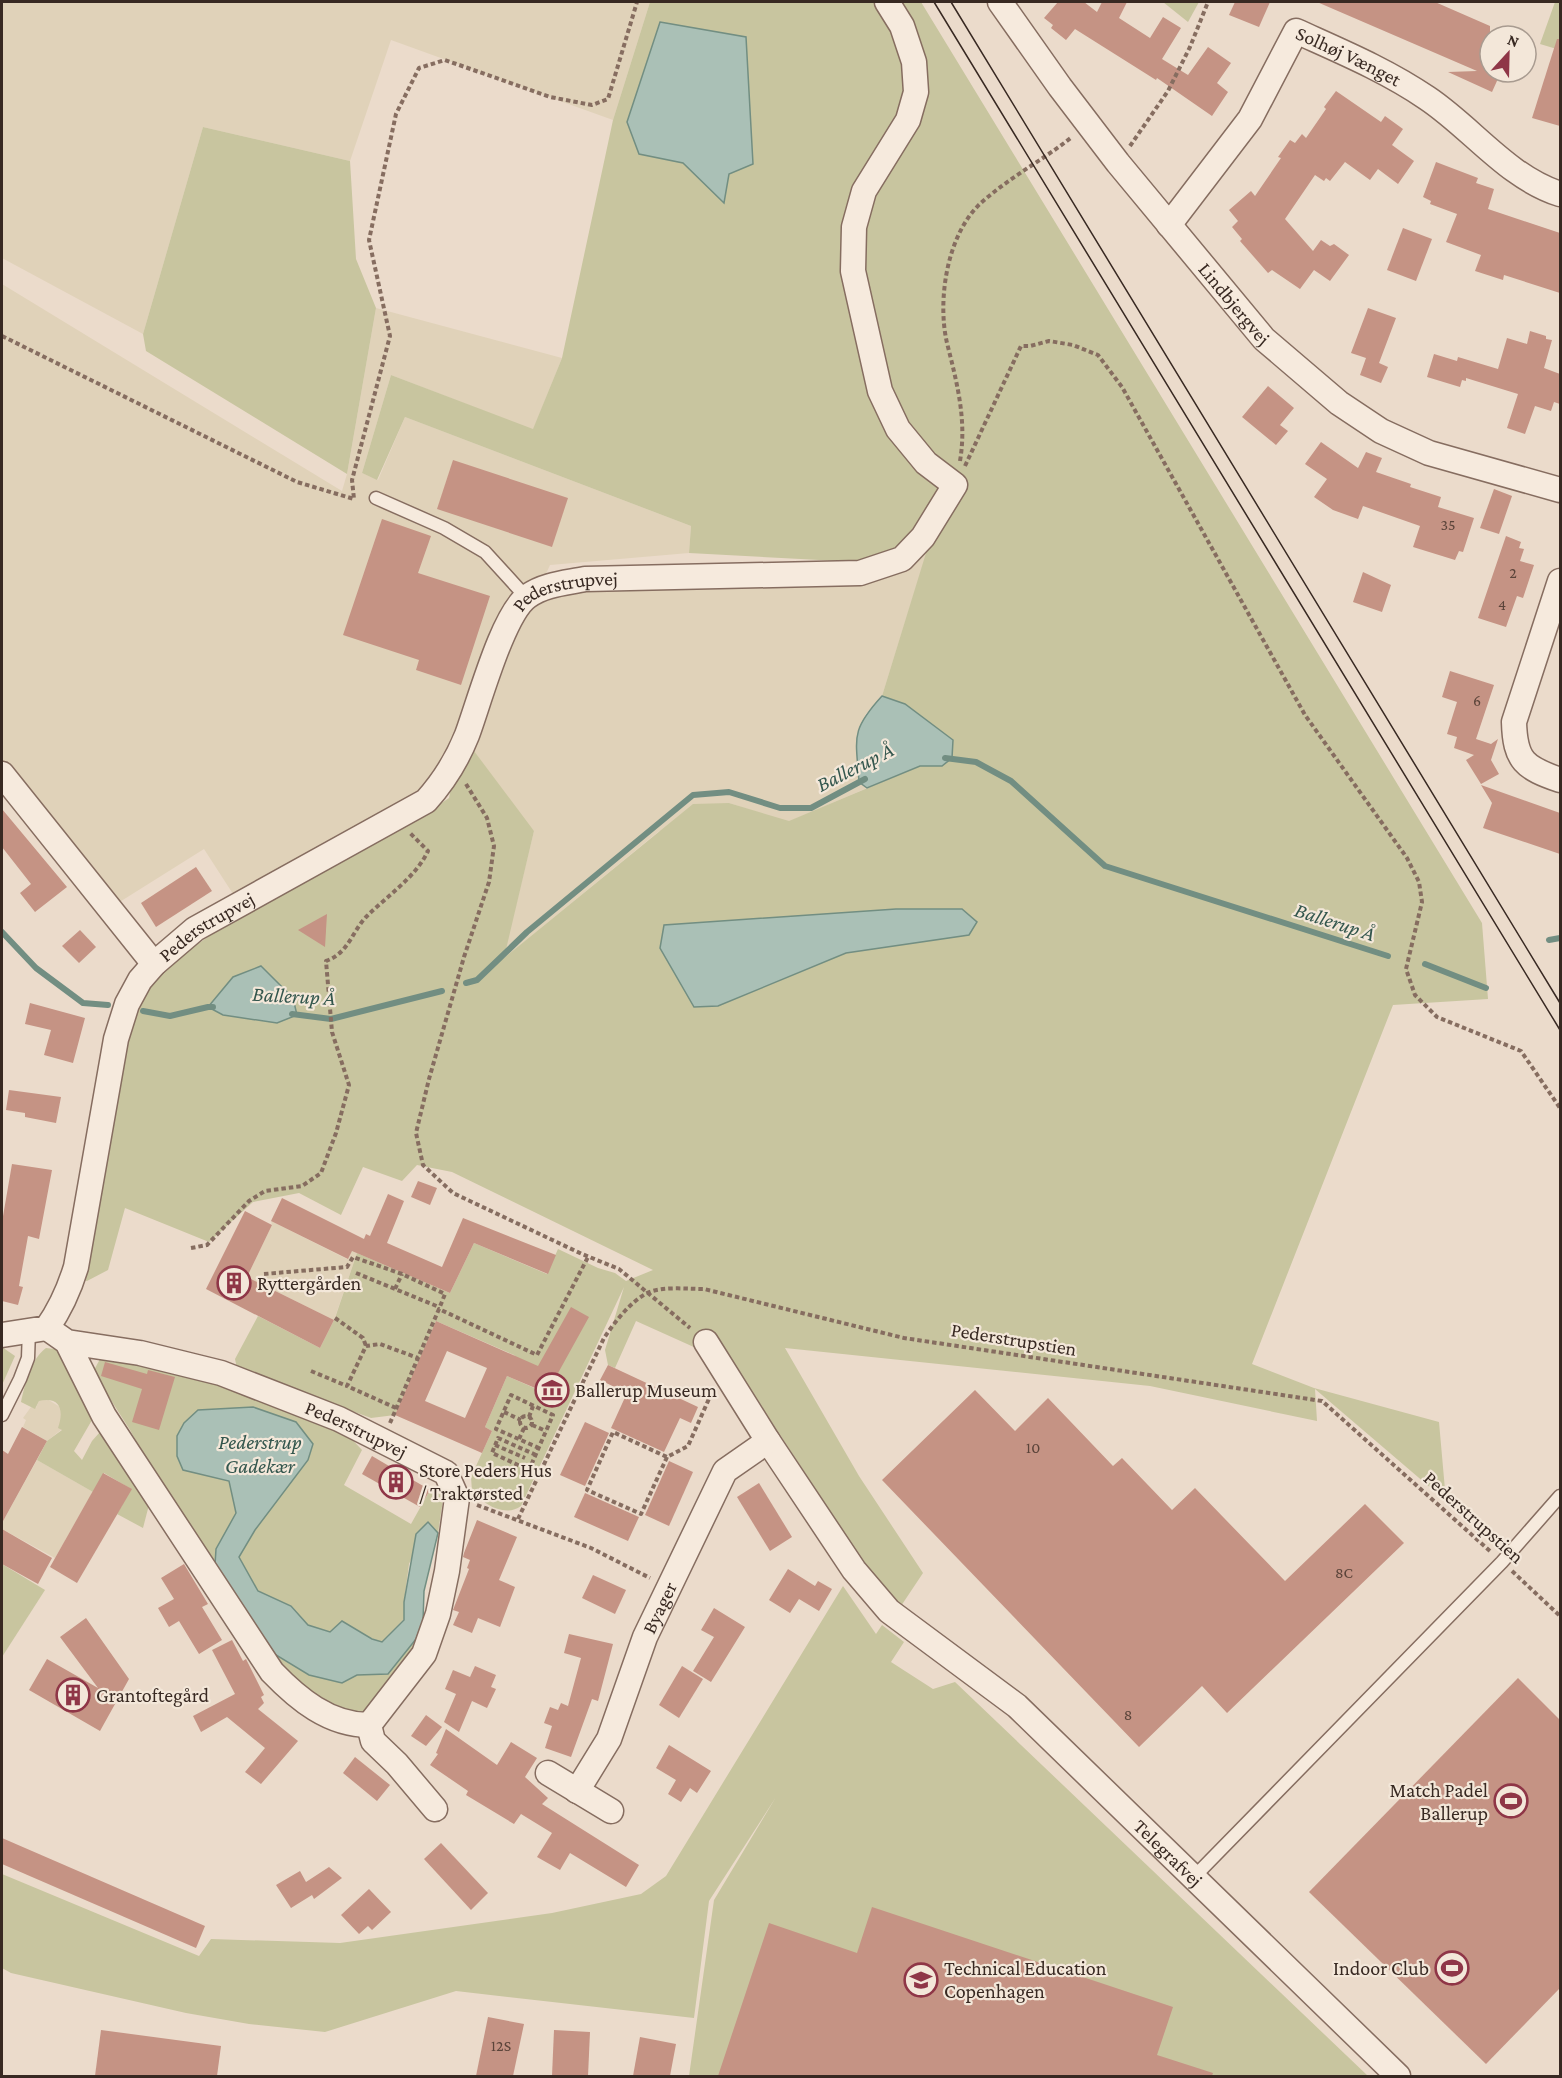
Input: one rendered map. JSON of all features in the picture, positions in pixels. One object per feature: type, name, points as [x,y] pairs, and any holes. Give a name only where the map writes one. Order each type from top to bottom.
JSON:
[{"type":"street","points":[[887,2],[902,26],[914,63],[916,92],[908,120],[864,191],[854,227],[853,271],[880,390],[898,429],[926,463],[955,485]]},
{"type":"street","name":"Lindbjergvej","points":[[1000,2],[1060,87],[1118,163],[1264,339],[1339,403],[1381,431],[1429,453],[1560,490]]},
{"type":"street","name":"Solhøj Vænget","points":[[1169,225],[1250,119],[1296,31],[1390,75],[1429,99],[1519,174],[1560,194]]},
{"type":"street","name":"Pederstrupvej","points":[[457,1498],[446,1473],[339,1419],[220,1373],[140,1353],[67,1342],[38,1329],[60,1310],[76,1267],[116,1040],[127,1004],[140,980],[154,964],[195,929],[426,801],[444,781],[454,764],[467,736],[507,624],[526,597],[544,587],[585,579],[860,573],[902,559],[923,537],[955,485]]},
{"type":"street","points":[[1560,581],[1514,722],[1515,742],[1520,757],[1537,772],[1560,780]]},
{"type":"street","name":"Pederstrupvej","points":[[2,774],[154,964]]},
{"type":"street","points":[[2,1335],[38,1329]]},
{"type":"street","name":"Pederstrupvej","points":[[67,1342],[104,1416],[272,1672],[297,1697],[336,1720],[369,1725]]},
{"type":"street","points":[[706,1342],[768,1441]]},
{"type":"street","name":"Byager","points":[[577,1791],[609,1739],[645,1637],[725,1471],[768,1441]]},
{"type":"street","name":"Telegrafvej","points":[[768,1441],[854,1570],[889,1611],[1017,1706],[1398,2076]]},
{"type":"street","points":[[435,1809],[397,1764],[373,1741],[369,1725],[424,1654],[438,1614],[445,1582],[457,1498]]},
{"type":"street","points":[[548,1773],[611,1811]]},
{"type":"lane","points":[[376,498],[444,528],[485,552],[526,597]]},
{"type":"lane","points":[[2,1415],[20,1379],[38,1329]]},
{"type":"lane","points":[[1193,1878],[1502,1562],[1560,1496]]},
{"type":"path","points":[[2,336],[297,482],[354,499],[352,480],[390,336],[369,240],[396,114],[419,68],[446,60],[550,97],[592,105],[608,99],[638,2]]},
{"type":"path","points":[[1118,163],[1168,91],[1190,47],[1208,2]]},
{"type":"path","points":[[955,485],[963,441],[962,404],[942,325],[944,282],[951,252],[966,224],[981,203],[1021,172],[1055,151],[1073,135]]},
{"type":"path","points":[[955,485],[1021,346],[1049,341],[1073,345],[1098,355],[1122,387],[1305,715],[1407,858],[1419,882],[1422,902],[1406,969],[1414,995],[1437,1017],[1521,1051],[1560,1108]]},
{"type":"path","points":[[454,764],[487,818],[494,846],[489,882],[464,957],[416,1133],[423,1165],[453,1193],[588,1257],[619,1269],[706,1342]]},
{"type":"path","points":[[190,1248],[207,1245],[249,1201],[265,1191],[302,1186],[321,1173],[336,1132],[349,1085],[332,1032],[326,961],[334,958],[354,937],[365,917],[379,907],[423,862],[428,851],[396,818]]},
{"type":"path","points":[[264,1274],[347,1267],[353,1257],[402,1274],[445,1294],[382,1440]]},
{"type":"path","points":[[356,1273],[439,1308],[537,1355],[588,1257]]},
{"type":"path","points":[[395,1289],[402,1274]]},
{"type":"path","name":"Pederstrupstien","points":[[648,1293],[676,1288],[704,1290],[904,1338],[1322,1401],[1560,1616]]},
{"type":"path","points":[[518,1519],[604,1338],[620,1316],[648,1293]]},
{"type":"path","points":[[335,1318],[363,1338],[366,1346],[347,1386]]},
{"type":"path","points":[[366,1346],[380,1344],[418,1358]]},
{"type":"path","points":[[311,1371],[396,1408]]},
{"type":"path","points":[[667,1457],[613,1432],[587,1490],[641,1515],[667,1457],[688,1446],[714,1389]]},
{"type":"path","points":[[536,1455],[498,1438],[492,1452],[529,1470],[536,1455],[539,1448],[546,1431],[554,1415],[511,1395],[496,1429],[539,1448]]},
{"type":"path","points":[[529,1416],[533,1406]]},
{"type":"path","points":[[504,1412],[521,1420]]},
{"type":"path","points":[[521,1420],[529,1416]]},
{"type":"path","points":[[529,1416],[532,1419],[532,1425]]},
{"type":"path","points":[[521,1420],[524,1428]]},
{"type":"path","points":[[532,1425],[546,1431]]},
{"type":"path","points":[[524,1428],[532,1425]]},
{"type":"path","points":[[519,1439],[524,1428]]},
{"type":"path","points":[[495,1444],[525,1458]]},
{"type":"path","points":[[521,1466],[527,1451]]},
{"type":"path","points":[[457,1498],[591,1548],[668,1588]]},
{"type":"shaded area","points":[[2,2],[650,2],[613,120],[391,40],[350,161],[203,127],[143,334],[2,258]]},
{"type":"shaded area","points":[[650,2],[921,2],[1482,923],[1488,999],[1393,1005],[1252,1364],[1314,1388],[1439,1422],[1446,1501],[1315,1389],[1317,1421],[1150,1386],[785,1348],[859,1476],[923,1573],[899,1609],[864,1563],[712,1331],[696,1348],[636,1321],[615,1368],[608,1365],[605,1350],[624,1287],[521,1506],[508,1511],[495,1508],[482,1501],[472,1491],[471,1477],[492,1431],[485,1427],[507,1376],[548,1394],[545,1401],[557,1407],[567,1387],[524,1368],[514,1355],[436,1321],[395,1415],[371,1418],[295,1390],[238,1373],[235,1359],[258,1316],[320,1348],[335,1318],[357,1253],[450,1293],[474,1243],[547,1274],[558,1249],[598,1268],[615,1273],[626,1281],[653,1270],[452,1172],[417,1165],[402,1181],[363,1167],[341,1215],[299,1193],[253,1202],[209,1242],[125,1208],[108,1270],[87,1281],[80,1279],[131,1020],[144,987],[168,964],[245,912],[449,798],[462,735],[534,831],[504,958],[693,804],[729,803],[789,821],[920,766],[905,704],[882,696],[934,527],[898,550],[858,562],[689,553],[691,526],[405,417],[377,480],[362,473],[391,375],[533,429],[562,358],[613,120]]},
{"type":"shaded area","points":[[1163,2],[1199,2],[1188,22]]},
{"type":"shaded area","points":[[1555,2],[1560,2],[1560,50],[1540,44]]},
{"type":"shaded area","points":[[203,127],[350,161],[356,259],[376,308],[347,474],[146,351],[143,334]]},
{"type":"shaded area","points":[[2,284],[342,491],[347,474],[376,308],[562,358],[533,430],[391,375],[362,473],[378,480],[405,417],[691,526],[689,553],[550,565],[539,589],[852,582],[935,526],[882,696],[865,715],[859,782],[867,788],[788,822],[729,803],[658,832],[503,959],[534,831],[456,749],[418,791],[235,897],[204,849],[118,903],[2,759]]},
{"type":"shaded area","points":[[271,1221],[347,1259],[352,1250],[357,1253],[334,1320],[247,1277],[272,1225]]},
{"type":"shaded area","points":[[2,1347],[15,1356],[2,1385]]},
{"type":"shaded area","points":[[46,1348],[55,1349],[69,1360],[94,1407],[92,1420],[74,1451],[82,1460],[92,1441],[100,1432],[150,1501],[143,1528],[117,1514],[131,1489],[104,1473],[93,1492],[37,1460],[47,1441],[62,1430],[58,1428],[61,1416],[56,1403],[46,1400],[39,1401],[35,1409],[21,1402],[33,1365]]},
{"type":"shaded area","points":[[100,1359],[200,1377],[345,1432],[362,1450],[344,1485],[411,1524],[430,1490],[444,1493],[438,1533],[428,1522],[409,1564],[404,1619],[382,1642],[372,1639],[342,1621],[330,1632],[308,1625],[291,1606],[258,1591],[239,1557],[255,1530],[229,1480],[236,1513],[216,1549],[215,1565],[153,1472],[130,1430],[93,1372]]},
{"type":"shaded area","points":[[47,1399],[60,1407],[62,1429],[47,1441],[23,1427],[26,1420],[23,1418],[31,1407],[36,1408],[39,1401]]},
{"type":"shaded area","points":[[37,1460],[93,1492],[55,1558],[2,1529],[2,1523]]},
{"type":"shaded area","points":[[2,1564],[45,1590],[2,1657]]},
{"type":"shaded area","points":[[843,1586],[876,1634],[882,1625],[904,1642],[891,1662],[933,1689],[955,1682],[1368,2076],[689,2076],[714,1900],[776,1797],[709,1901],[694,2018],[456,1991],[325,2032],[249,2024],[186,2013],[11,1973],[2,1968],[2,1874],[199,1956],[211,1939],[340,1943],[552,1913],[641,1894],[666,1876]]},
{"type":"shaded area","points":[[416,1639],[417,1655],[368,1710],[351,1717],[300,1690],[276,1655],[309,1675],[342,1683],[357,1675],[388,1674]]},
{"type":"water","points":[[660,22],[746,37],[753,164],[729,174],[724,203],[683,163],[639,154],[627,122]]},
{"type":"water","points":[[882,696],[905,704],[953,740],[952,758],[942,766],[920,766],[867,788],[859,782],[857,735],[864,718]]},
{"type":"water","points":[[896,909],[962,909],[977,922],[969,935],[846,953],[718,1006],[694,1007],[660,948],[664,925]]},
{"type":"water","points":[[261,966],[293,998],[297,1015],[277,1023],[223,1015],[208,1007],[233,977]]},
{"type":"water","name":"Pederstrup Gadekær","points":[[253,1407],[296,1422],[313,1444],[308,1460],[255,1530],[239,1557],[258,1591],[291,1606],[308,1625],[330,1632],[342,1621],[372,1639],[382,1642],[404,1620],[404,1602],[416,1534],[428,1522],[438,1533],[424,1591],[423,1621],[416,1639],[388,1674],[357,1675],[342,1683],[309,1675],[276,1655],[251,1624],[215,1565],[216,1549],[236,1513],[229,1481],[183,1470],[177,1456],[177,1436],[184,1423],[198,1410]]},
{"type":"building","points":[[1058,2],[1084,2],[1097,12],[1102,2],[1127,2],[1119,18],[1150,38],[1163,17],[1181,28],[1162,59],[1188,75],[1208,47],[1231,63],[1217,83],[1228,92],[1212,116],[1157,78],[1156,80],[1075,29],[1066,40],[1051,28],[1053,25],[1044,18]]},
{"type":"building","points":[[1235,2],[1270,2],[1259,27],[1229,15]]},
{"type":"building","points":[[1317,2],[1435,2],[1485,24],[1478,24],[1478,84],[1496,84],[1492,92],[1448,72],[1477,71]]},
{"type":"building","points":[[1557,39],[1560,39],[1560,126],[1532,118]]},
{"type":"building","points":[[1336,91],[1381,122],[1385,116],[1403,129],[1392,145],[1414,161],[1398,184],[1378,169],[1370,180],[1345,162],[1330,181],[1326,178],[1324,181],[1315,175],[1285,219],[1313,251],[1321,240],[1330,246],[1334,244],[1349,255],[1330,281],[1314,270],[1300,289],[1272,270],[1268,273],[1240,241],[1242,239],[1232,227],[1238,221],[1229,210],[1251,191],[1255,196],[1281,158],[1278,157],[1290,140],[1295,143],[1302,134],[1306,138]]},
{"type":"building","points":[[1436,162],[1478,178],[1476,183],[1494,189],[1488,209],[1560,233],[1560,293],[1504,275],[1503,280],[1475,271],[1481,255],[1446,242],[1457,214],[1430,204],[1431,201],[1423,197]]},
{"type":"building","points":[[1403,228],[1432,239],[1416,281],[1387,270]]},
{"type":"building","points":[[1368,308],[1396,318],[1379,363],[1388,367],[1381,383],[1360,375],[1366,358],[1351,353]]},
{"type":"building","points":[[1530,331],[1552,340],[1544,368],[1560,374],[1560,404],[1554,402],[1551,411],[1535,406],[1525,434],[1507,428],[1518,394],[1466,378],[1466,381],[1462,380],[1460,387],[1427,377],[1434,354],[1457,361],[1458,357],[1498,369],[1507,338],[1527,344]]},
{"type":"building","points":[[1268,386],[1294,408],[1280,425],[1288,431],[1276,445],[1242,417]]},
{"type":"building","points":[[1321,442],[1358,468],[1366,452],[1382,458],[1376,472],[1441,497],[1438,507],[1474,518],[1463,552],[1459,551],[1455,560],[1413,547],[1420,526],[1363,506],[1358,519],[1333,510],[1314,497],[1327,479],[1305,464]]},
{"type":"building","points":[[453,460],[568,498],[552,547],[437,509]]},
{"type":"building","points":[[1494,489],[1512,496],[1499,534],[1480,528]]},
{"type":"building","points":[[382,519],[431,536],[418,573],[490,596],[461,685],[416,670],[419,660],[343,635]]},
{"type":"building","points":[[1506,536],[1521,542],[1519,548],[1524,549],[1520,561],[1534,565],[1523,598],[1517,596],[1506,627],[1478,618]]},
{"type":"building","points":[[1363,572],[1391,585],[1382,612],[1353,602]]},
{"type":"building","points":[[1450,671],[1494,685],[1476,739],[1491,744],[1498,739],[1491,760],[1499,774],[1481,784],[1466,760],[1474,755],[1454,748],[1457,737],[1447,734],[1457,702],[1442,697]]},
{"type":"building","points":[[1481,785],[1560,813],[1560,854],[1483,828],[1492,803]]},
{"type":"building","points":[[2,809],[67,887],[35,912],[20,893],[31,884],[2,847]]},
{"type":"building","points":[[196,867],[212,891],[156,927],[141,903]]},
{"type":"building","points":[[327,914],[325,947],[298,930]]},
{"type":"building","points":[[80,930],[96,947],[79,963],[62,946]]},
{"type":"building","points":[[30,1003],[85,1018],[73,1063],[44,1055],[51,1030],[25,1024]]},
{"type":"building","points":[[9,1090],[61,1097],[56,1123],[25,1117],[25,1113],[6,1110]]},
{"type":"building","points":[[12,1164],[52,1170],[39,1239],[28,1236],[19,1286],[23,1287],[18,1305],[2,1301],[2,1222]]},
{"type":"building","points":[[418,1181],[437,1188],[430,1205],[411,1197]]},
{"type":"building","points":[[388,1194],[404,1201],[387,1243],[442,1267],[463,1218],[556,1255],[548,1274],[474,1243],[450,1293],[352,1251],[348,1259],[271,1221],[282,1198],[364,1239],[366,1234],[370,1236]]},
{"type":"building","name":"Ryttergården","points":[[245,1211],[272,1225],[247,1277],[334,1320],[320,1348],[206,1289]]},
{"type":"building","name":"Ballerup Museum","points":[[571,1307],[589,1317],[547,1393],[507,1376],[485,1427],[492,1431],[482,1453],[395,1415],[436,1321],[538,1366]],"holes":[[[447,1351],[487,1368],[465,1418],[425,1401]]]},
{"type":"building","points":[[105,1362],[147,1374],[148,1370],[175,1377],[159,1430],[132,1422],[142,1389],[101,1376]]},
{"type":"building","points":[[608,1365],[698,1407],[691,1423],[680,1418],[664,1452],[611,1428],[627,1393],[600,1380]]},
{"type":"building","points":[[975,1390],[1015,1431],[1048,1398],[1113,1466],[1122,1458],[1172,1510],[1195,1488],[1285,1581],[1365,1504],[1404,1543],[1227,1713],[1202,1686],[1139,1747],[882,1480]]},
{"type":"building","points":[[585,1422],[609,1433],[585,1486],[560,1475]]},
{"type":"building","points":[[22,1427],[47,1441],[2,1523],[2,1450],[8,1454]]},
{"type":"building","name":"Store Peders Hus / Traktørsted","points":[[372,1456],[430,1490],[420,1507],[362,1474]]},
{"type":"building","points":[[669,1461],[693,1472],[669,1526],[645,1515]]},
{"type":"building","points":[[103,1473],[132,1489],[77,1583],[50,1567]]},
{"type":"building","points":[[759,1483],[792,1537],[770,1551],[737,1497]]},
{"type":"building","points":[[585,1493],[639,1517],[628,1541],[574,1517]]},
{"type":"building","points":[[477,1520],[517,1537],[499,1580],[515,1587],[500,1627],[478,1618],[472,1633],[453,1625],[459,1612],[453,1610],[469,1569],[467,1568],[470,1560],[463,1557]]},
{"type":"building","points":[[2,1529],[52,1558],[38,1584],[2,1564]]},
{"type":"building","points":[[184,1564],[208,1604],[202,1607],[222,1640],[199,1654],[179,1621],[169,1627],[158,1608],[174,1599],[161,1578]]},
{"type":"building","points":[[788,1569],[815,1586],[818,1581],[832,1589],[819,1611],[799,1599],[790,1613],[769,1600]]},
{"type":"building","points":[[593,1575],[626,1590],[615,1614],[582,1598]]},
{"type":"building","points":[[714,1608],[745,1627],[711,1682],[693,1671],[714,1637],[701,1630]]},
{"type":"building","points":[[86,1618],[129,1679],[100,1731],[29,1690],[47,1659],[98,1688],[60,1637]]},
{"type":"building","points":[[569,1634],[613,1644],[598,1701],[592,1699],[571,1757],[545,1748],[552,1726],[544,1723],[550,1707],[558,1710],[561,1703],[568,1706],[581,1658],[564,1653]]},
{"type":"building","points":[[232,1640],[243,1661],[246,1659],[264,1695],[261,1697],[264,1703],[258,1709],[298,1741],[261,1784],[245,1772],[265,1748],[227,1717],[201,1732],[193,1716],[235,1694],[212,1650]]},
{"type":"building","points":[[475,1666],[496,1675],[491,1687],[496,1689],[487,1708],[472,1701],[459,1732],[444,1722],[456,1694],[445,1689],[453,1670],[470,1677]]},
{"type":"building","points":[[682,1666],[703,1679],[679,1718],[659,1705]]},
{"type":"building","points":[[1518,1678],[1560,1720],[1560,1988],[1486,2064],[1309,1892]]},
{"type":"building","points":[[426,1715],[442,1727],[426,1746],[411,1736]]},
{"type":"building","points":[[446,1729],[497,1765],[511,1742],[537,1758],[525,1777],[548,1798],[542,1804],[639,1865],[626,1887],[570,1853],[560,1870],[537,1857],[552,1833],[521,1814],[514,1824],[466,1795],[468,1791],[430,1765],[438,1754],[436,1753]]},
{"type":"building","points":[[669,1745],[711,1771],[697,1793],[690,1788],[681,1802],[668,1794],[676,1780],[656,1768]]},
{"type":"building","points":[[355,1757],[390,1785],[377,1801],[343,1773]]},
{"type":"building","points":[[2,1838],[205,1926],[196,1948],[2,1864]]},
{"type":"building","points":[[441,1843],[488,1893],[471,1910],[424,1859]]},
{"type":"building","points":[[329,1867],[342,1878],[314,1899],[312,1895],[291,1908],[276,1885],[300,1871],[306,1882]]},
{"type":"building","points":[[369,1889],[391,1912],[372,1930],[368,1926],[359,1934],[341,1915]]},
{"type":"building","name":"Technical Education Copenhagen","points":[[872,1907],[1173,2007],[1157,2055],[1213,2073],[1212,2076],[718,2076],[769,1923],[857,1953]]},
{"type":"building","points":[[488,2017],[524,2024],[513,2076],[476,2076]]},
{"type":"building","points":[[101,2030],[221,2046],[217,2076],[95,2076]]},
{"type":"building","points":[[554,2030],[590,2032],[588,2076],[552,2076]]},
{"type":"building","points":[[640,2037],[676,2044],[670,2076],[633,2076]]},
{"type":"waterway","name":"Ballerup Å","points":[[945,758],[976,762],[1011,781],[1105,866],[1388,956]]},
{"type":"waterway","name":"Ballerup Å","points":[[466,983],[477,980],[527,932],[693,795],[729,792],[780,808],[811,808],[865,779]]},
{"type":"waterway","name":"Ballerup Å","points":[[2,932],[36,968],[83,1003],[108,1005]]},
{"type":"waterway","name":"Ballerup Å","points":[[1549,940],[1560,938]]},
{"type":"waterway","points":[[1425,964],[1486,988]]},
{"type":"waterway","name":"Ballerup Å","points":[[292,1014],[331,1019],[442,991]]},
{"type":"waterway","name":"Ballerup Å","points":[[143,1011],[170,1016],[213,1007]]},
{"type":"tram line","points":[[934,2],[1560,1030]]},
{"type":"tram line","points":[[951,2],[1560,1003]]},
{"type":"place","name":"Ryttergården","points":[[234,1283]]},
{"type":"place","name":"Ballerup Museum","points":[[552,1390]]},
{"type":"place","name":"Store Peders Hus / Traktørsted","points":[[396,1482]]},
{"type":"place","name":"Grantoftegård","points":[[73,1695]]},
{"type":"place","name":"Match Padel Ballerup","points":[[1511,1801]]},
{"type":"place","name":"Indoor Club","points":[[1452,1968]]},
{"type":"place","name":"Technical Education Copenhagen","points":[[921,1980]]}]
